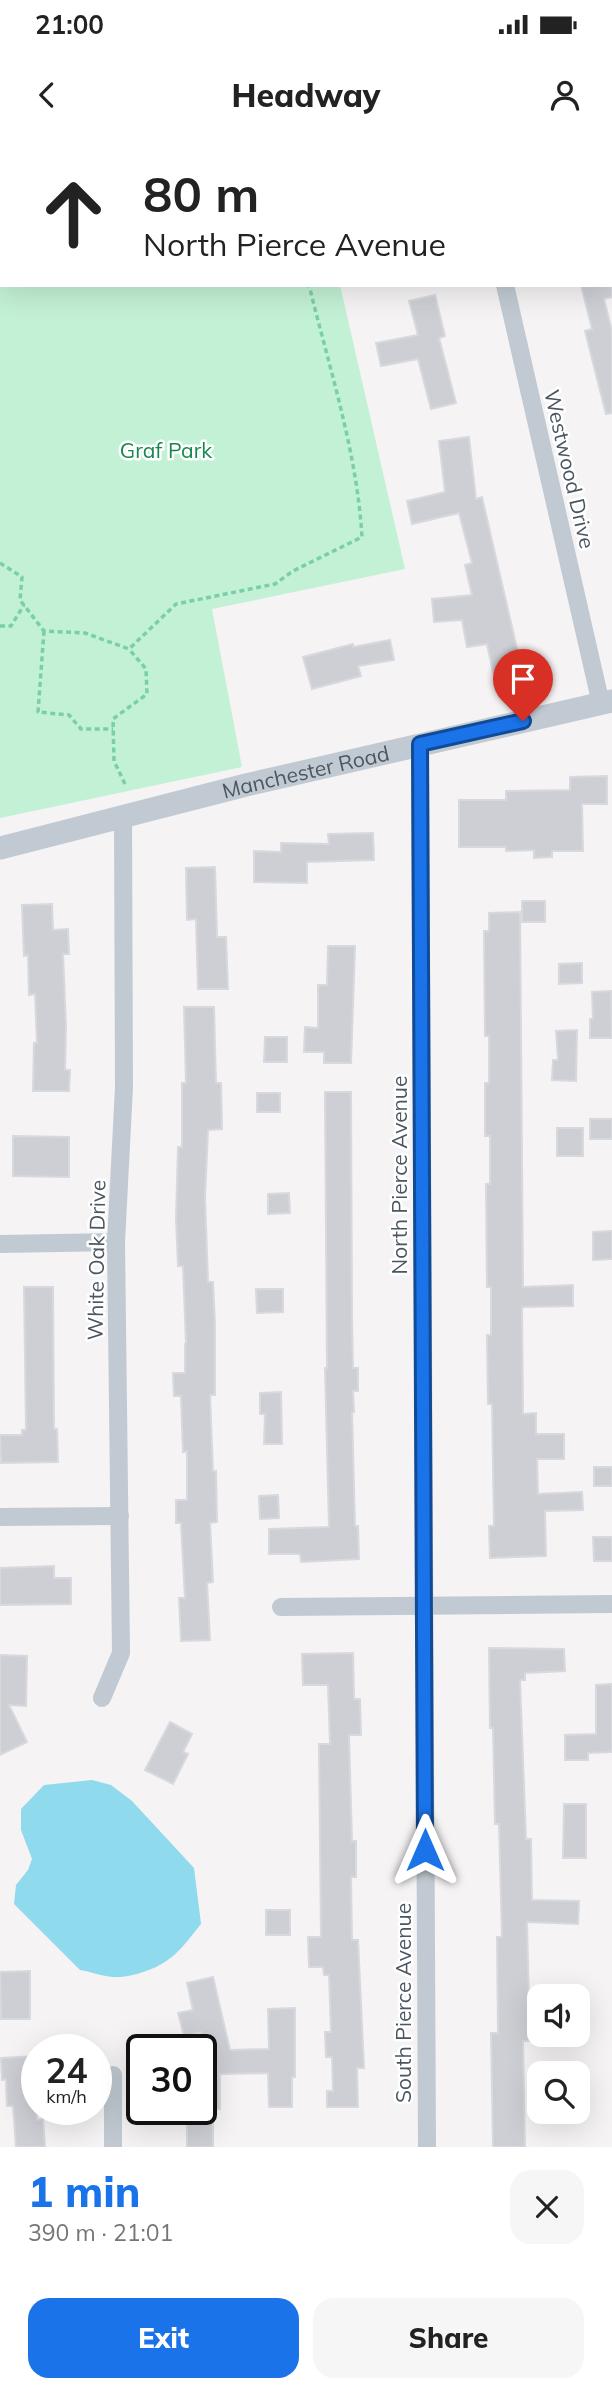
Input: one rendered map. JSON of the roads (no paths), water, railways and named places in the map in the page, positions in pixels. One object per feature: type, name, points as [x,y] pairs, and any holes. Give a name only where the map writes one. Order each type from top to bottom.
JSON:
[{"type":"street","name":"Westwood Drive","points":[[505,287],[606,702]]},
{"type":"street","name":"Manchester Road","points":[[0,849],[246,785],[606,702]]},
{"type":"street","name":"North Pierce Avenue","points":[[420,744],[423,1607]]},
{"type":"street","name":"White Oak Drive","points":[[102,1698],[121,1653],[116,1242],[124,1087],[123,818]]},
{"type":"street","points":[[0,1244],[116,1242]]},
{"type":"street","points":[[0,1517],[120,1516]]},
{"type":"street","points":[[281,1607],[612,1604]]},
{"type":"street","name":"South Pierce Avenue","points":[[423,1607],[427,2147]]},
{"type":"street","points":[[113,2075],[113,2147]]},
{"type":"water","points":[[92,1780],[111,1785],[132,1801],[194,1868],[201,1924],[172,1957],[156,1967],[130,1976],[109,1977],[80,1970],[14,1904],[16,1885],[28,1870],[32,1859],[21,1830],[21,1809],[44,1785]]},
{"type":"park label","name":"Graf Park","points":[[166,450]]}]
